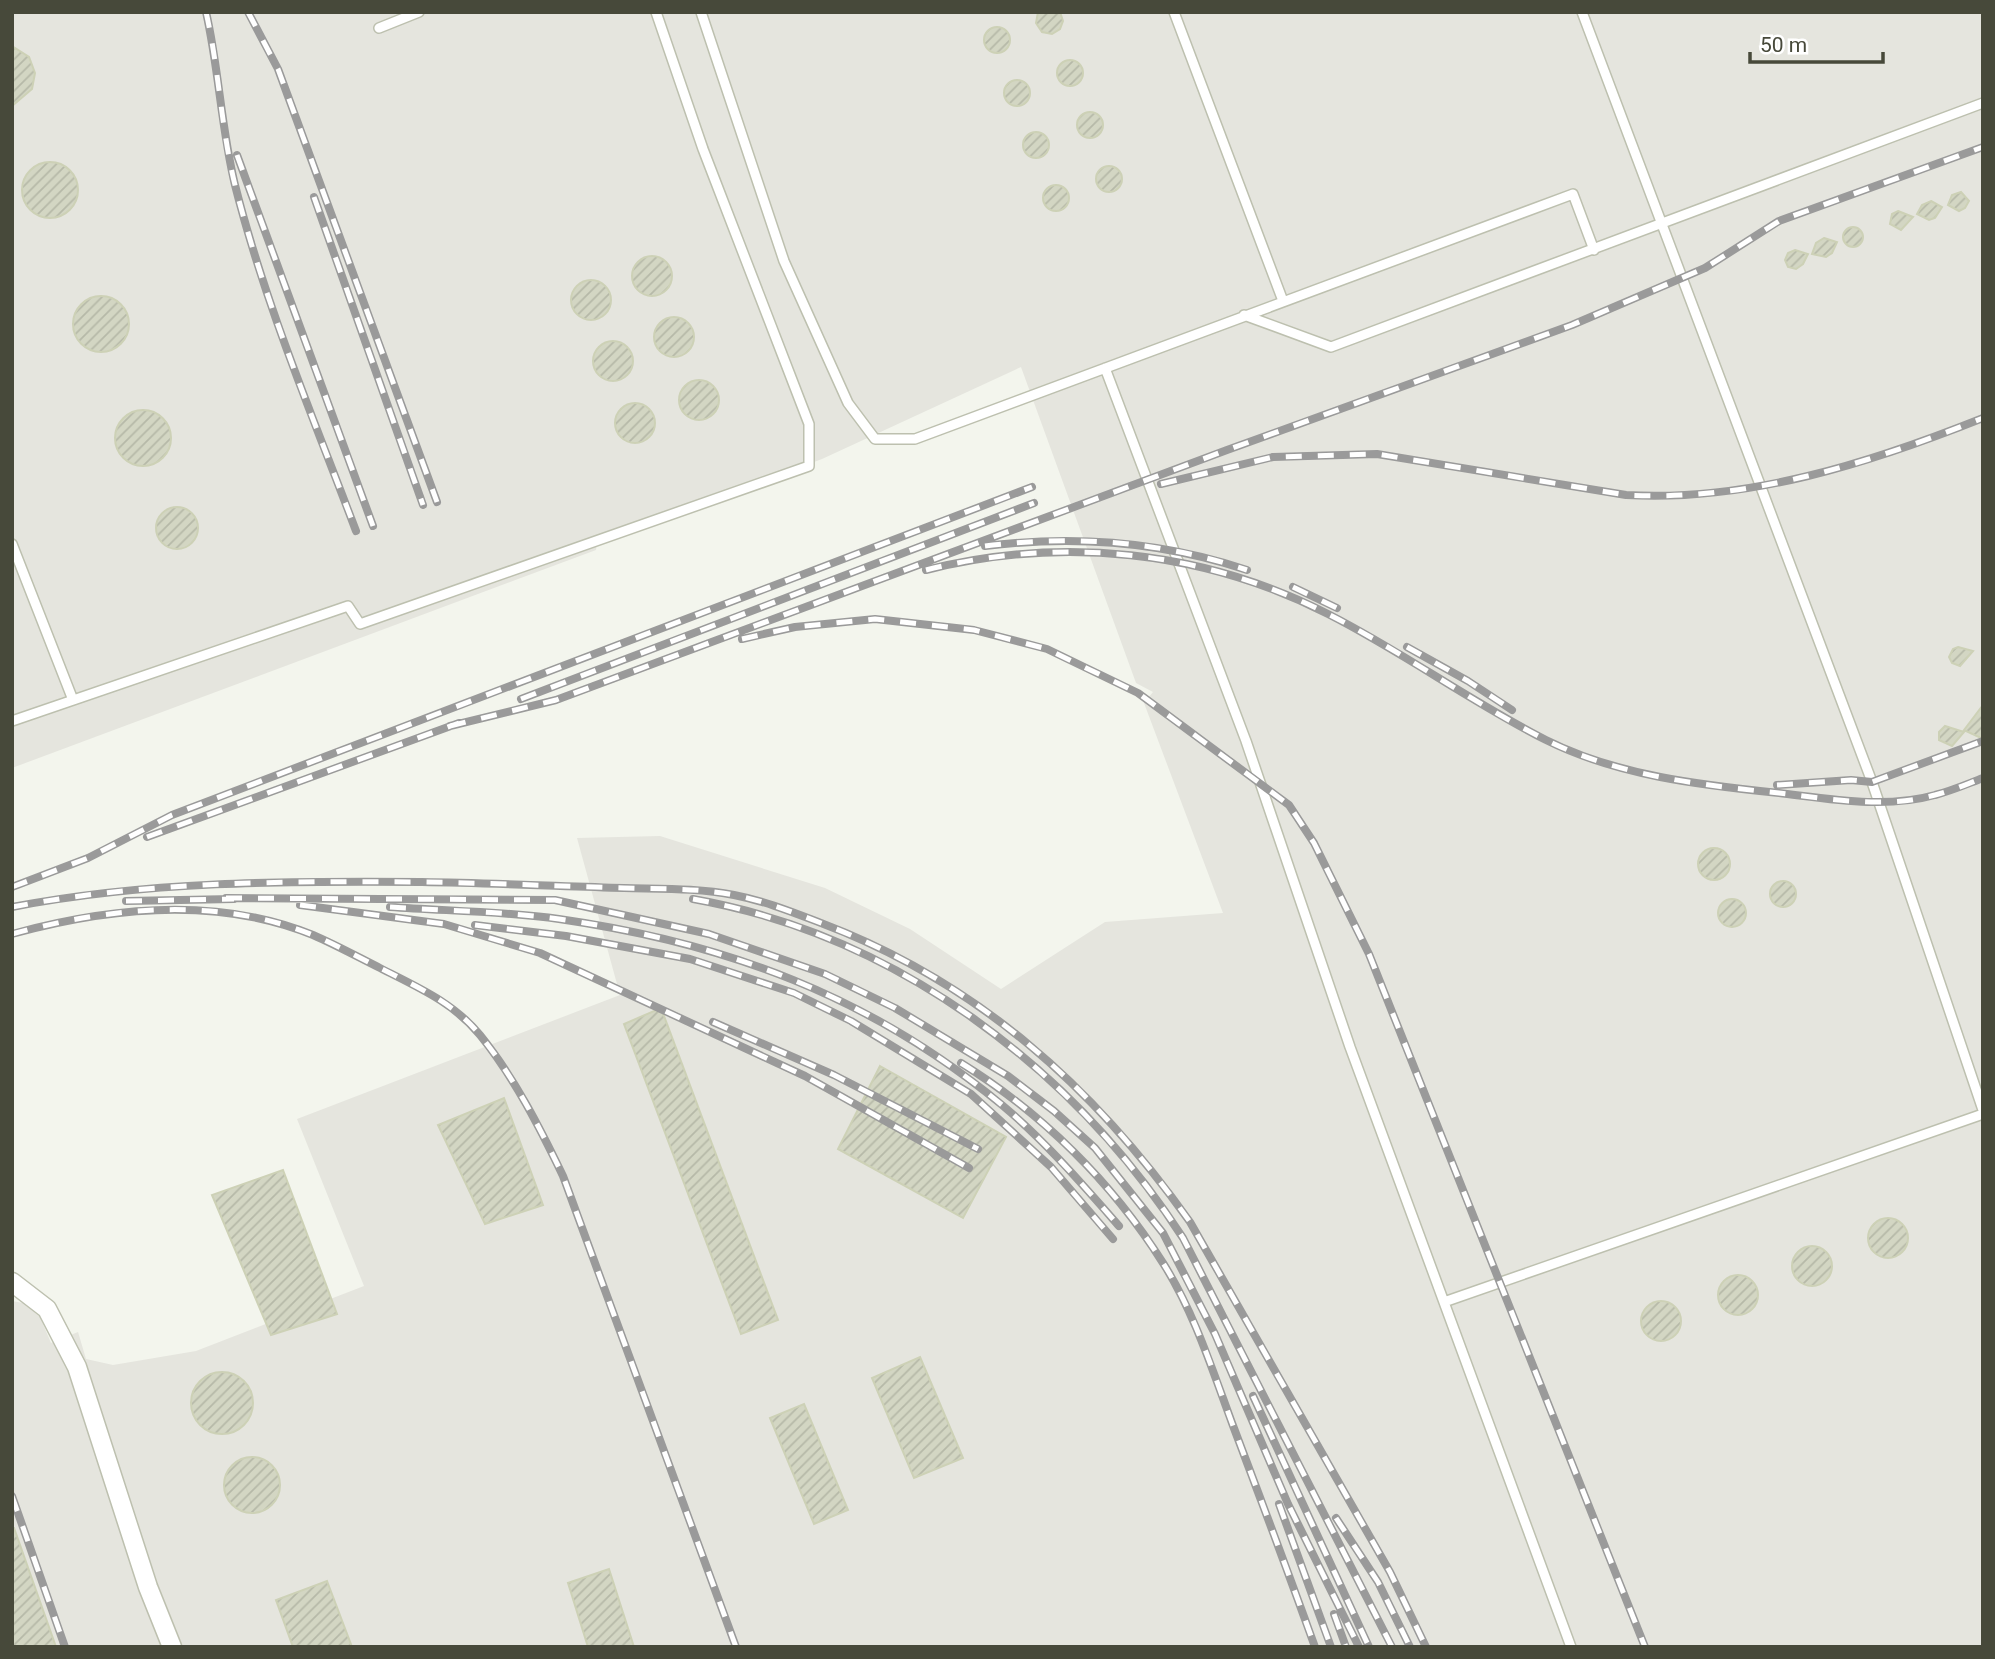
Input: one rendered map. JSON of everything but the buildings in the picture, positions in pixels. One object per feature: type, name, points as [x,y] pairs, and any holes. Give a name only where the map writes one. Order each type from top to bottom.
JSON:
[{"type":"street","points":[[12,1282],[47,1309],[77,1367],[148,1587],[172,1647]]},
{"type":"lane","points":[[379,28],[419,12]]},
{"type":"lane","points":[[12,721],[348,607],[360,624],[809,466],[809,424],[703,149],[656,12]]},
{"type":"lane","points":[[701,12],[784,261],[848,403],[875,439],[915,439],[1244,314],[1573,194],[1594,250]]},
{"type":"lane","points":[[1174,12],[1283,301]]},
{"type":"lane","points":[[1444,1302],[1983,1112],[1872,782],[1582,12]]},
{"type":"lane","points":[[1244,314],[1331,347],[1661,226],[1983,103]]},
{"type":"lane","points":[[1105,368],[1246,741],[1350,1047],[1571,1647]]},
{"type":"lane","points":[[12,544],[73,700]]},
{"type":"shaded area","points":[[12,12],[1983,12],[1983,1647],[12,1647],[12,1301],[23,1303],[40,1317],[51,1343],[78,1332],[86,1359],[113,1365],[196,1351],[364,1286],[297,1119],[620,995],[577,838],[660,836],[825,888],[910,929],[1001,989],[1105,922],[1223,913],[1144,703],[1153,692],[1136,683],[1021,367],[822,459],[597,544],[596,550],[12,768]]},
{"type":"railway","points":[[206,12],[230,164],[247,229],[291,360],[356,531]]},
{"type":"railway","points":[[248,12],[278,69],[437,502]]},
{"type":"railway","points":[[450,726],[556,700],[1227,450],[1572,325],[1705,268],[1779,221],[1983,147]]},
{"type":"railway","points":[[237,155],[373,526]]},
{"type":"railway","points":[[314,197],[423,505]]},
{"type":"railway","points":[[1161,484],[1273,457],[1377,454],[1626,495],[1672,496],[1763,486],[1808,476],[1897,450],[1983,418]]},
{"type":"railway","points":[[12,887],[88,858],[172,815],[1032,487]]},
{"type":"railway","points":[[521,699],[1034,503]]},
{"type":"railway","points":[[985,546],[1052,541],[1118,543],[1182,552],[1247,570]]},
{"type":"railway","points":[[926,570],[1028,554],[1080,552],[1131,555],[1231,575],[1280,592],[1328,614],[1546,740],[1602,762],[1660,777],[1857,802],[1916,799],[1983,778]]},
{"type":"railway","points":[[1293,587],[1337,608]]},
{"type":"railway","points":[[742,639],[795,627],[875,619],[974,630],[1047,649],[1138,693],[1289,805],[1314,843],[1369,954],[1645,1647]]},
{"type":"railway","points":[[1407,647],[1468,681],[1512,710]]},
{"type":"railway","points":[[147,837],[459,723]]},
{"type":"railway","points":[[1777,785],[1851,780],[1872,782],[1983,741]]},
{"type":"railway","points":[[12,907],[114,892],[216,884],[422,882],[679,889],[757,900],[878,947],[981,1008],[1028,1044],[1114,1127],[1153,1173],[1190,1222],[1390,1572],[1426,1647]]},
{"type":"railway","points":[[226,898],[555,900],[709,934],[825,974],[895,1008],[1008,1076],[1054,1111],[1095,1148],[1163,1233],[1215,1334],[1288,1504],[1359,1647]]},
{"type":"railway","points":[[126,901],[234,899]]},
{"type":"railway","points":[[693,899],[768,917],[840,943],[908,977],[973,1018],[1033,1065],[1088,1118],[1138,1176],[1183,1238],[1392,1647]]},
{"type":"railway","points":[[300,905],[444,924],[540,953],[805,1076],[969,1168]]},
{"type":"railway","points":[[390,907],[538,916],[621,929],[738,960],[794,980],[901,1033],[952,1067],[1002,1105],[1033,1133],[1119,1226]]},
{"type":"railway","points":[[12,934],[87,917],[125,912],[201,910],[239,915],[277,923],[313,935],[434,996],[469,1023],[515,1085],[563,1176],[736,1647]]},
{"type":"railway","points":[[475,925],[566,936],[690,959],[794,993],[851,1021],[971,1094],[1051,1167],[1113,1239]]},
{"type":"railway","points":[[713,1022],[834,1075],[978,1149]]},
{"type":"railway","points":[[961,1063],[1020,1104],[1073,1151],[1121,1205],[1163,1263],[1202,1341],[1315,1647]]},
{"type":"railway","points":[[1253,1396],[1369,1647]]},
{"type":"railway","points":[[12,1496],[65,1647]]},
{"type":"railway","points":[[1279,1504],[1331,1647]]},
{"type":"railway","points":[[1336,1518],[1378,1582],[1410,1647]]},
{"type":"railway","points":[[1334,1614],[1346,1647]]}]
